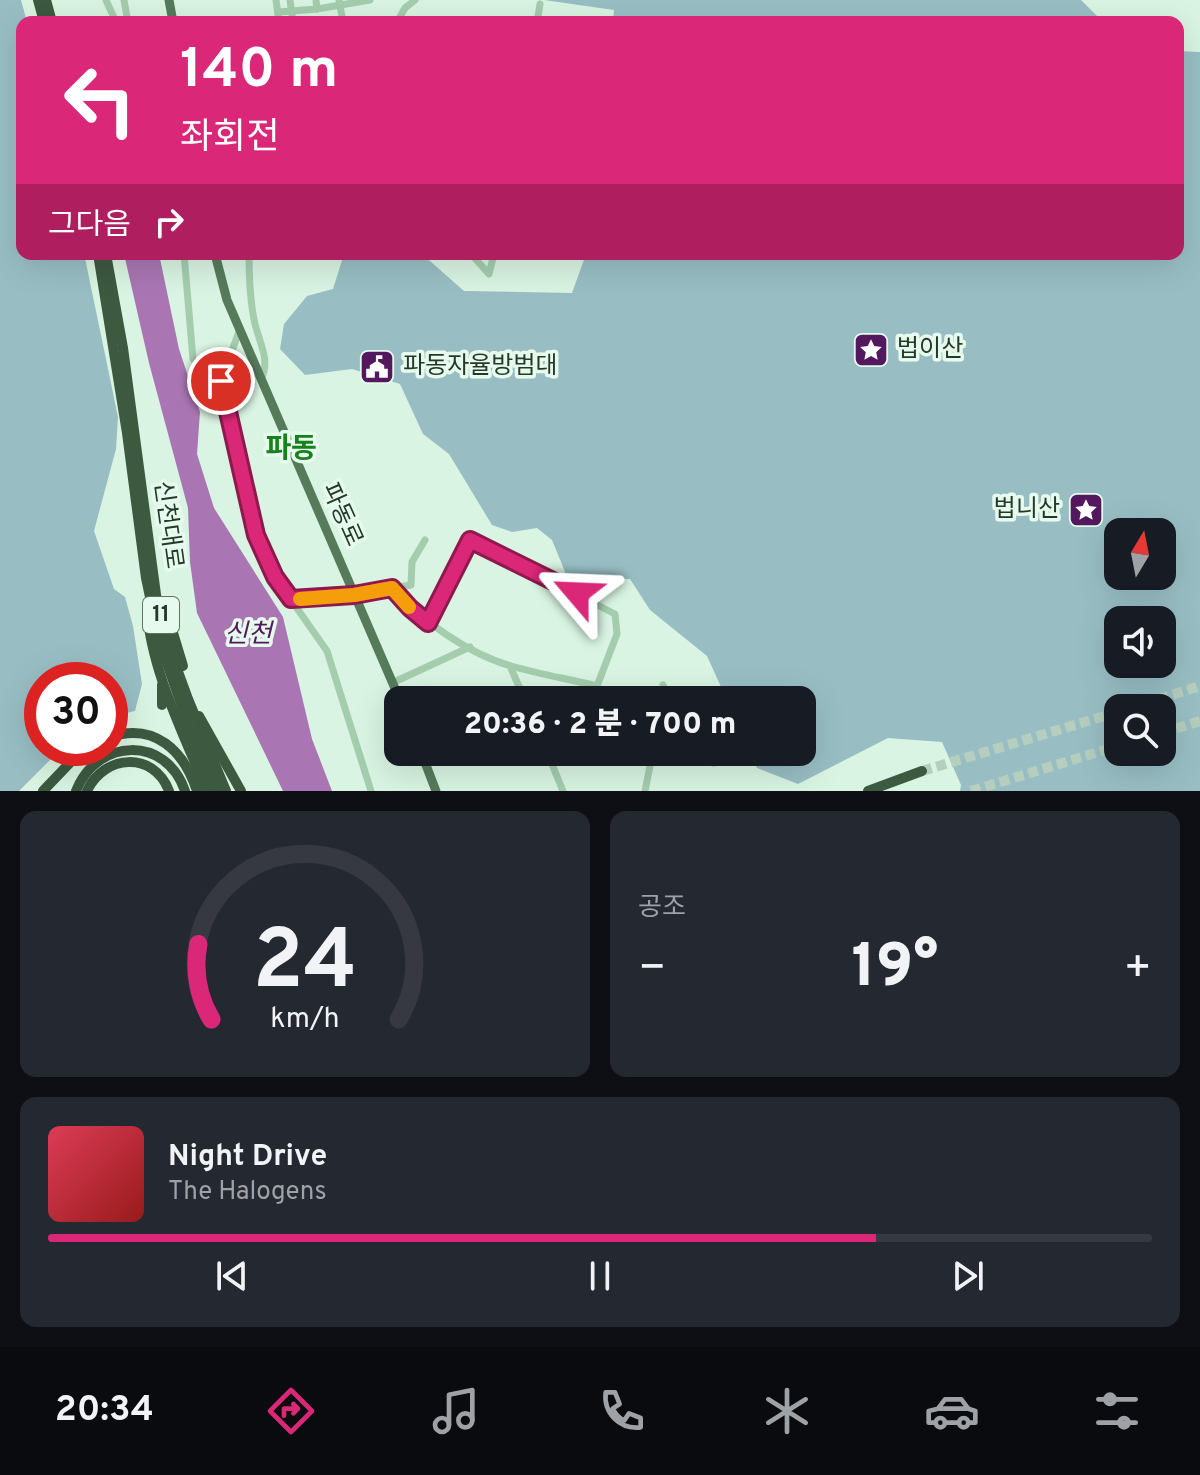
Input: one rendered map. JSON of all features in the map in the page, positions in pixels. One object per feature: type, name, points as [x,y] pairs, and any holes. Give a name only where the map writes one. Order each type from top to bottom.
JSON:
[{"type":"highway","name":"신천대로","points":[[99,260],[157,602],[169,647],[226,791]]},
{"type":"highway","name":"신천대로","points":[[107,260],[146,578],[167,668],[217,791]]},
{"type":"highway","name":"11","points":[[149,545],[199,715],[232,791]]},
{"type":"highway","name":"11","points":[[146,578],[148,629],[161,675],[207,791]]},
{"type":"highway","points":[[161,675],[162,705]]},
{"type":"highway","points":[[199,715],[241,791]]},
{"type":"highway","points":[[128,734],[160,738],[181,757],[197,791]]},
{"type":"highway","points":[[178,740],[196,763]]},
{"type":"highway","points":[[76,791],[93,763],[118,752],[142,750],[158,755],[170,765],[185,791]]},
{"type":"highway","points":[[87,791],[103,770],[126,761],[145,764],[166,783],[169,791]]},
{"type":"highway","points":[[43,791],[67,766]]},
{"type":"highway","points":[[868,791],[922,771]]},
{"type":"main road","name":"파동로","points":[[217,260],[227,300],[393,686]]},
{"type":"main road","points":[[426,766],[436,791]]},
{"type":"street","points":[[276,0],[279,16]]},
{"type":"street","points":[[290,0],[292,16]]},
{"type":"street","points":[[279,12],[292,12],[316,4],[368,0]]},
{"type":"street","points":[[400,16],[415,0]]},
{"type":"street","points":[[538,16],[540,4]]},
{"type":"street","points":[[185,260],[193,359],[206,374],[221,381]]},
{"type":"street","points":[[250,260],[255,325],[263,342],[264,374],[261,379]]},
{"type":"street","points":[[476,260],[489,274],[492,260]]},
{"type":"street","points":[[240,329],[221,381],[256,535],[275,577],[327,651],[371,791]]},
{"type":"street","points":[[291,599],[354,595],[411,585],[412,562],[425,540]]},
{"type":"street","points":[[392,588],[428,623],[470,647],[510,666],[597,686],[617,634],[615,614],[470,540],[428,623]]},
{"type":"street","points":[[392,683],[470,647]]},
{"type":"street","points":[[510,666],[519,686]]},
{"type":"street","points":[[553,766],[563,791]]},
{"type":"street","points":[[645,791],[650,766]]},
{"type":"shaded area","points":[[0,0],[21,0],[25,16],[16,16],[16,260],[85,260],[118,417],[116,449],[94,531],[114,589],[125,597],[142,684],[135,711],[128,713],[128,662],[24,662],[24,766],[44,766],[19,791],[0,791]]},
{"type":"shaded area","points":[[544,0],[1081,0],[1097,16],[614,16],[614,10]]},
{"type":"shaded area","points":[[1184,51],[1200,52],[1200,791],[960,791],[961,785],[942,742],[888,738],[798,784],[757,768],[816,766],[816,686],[721,686],[707,656],[650,610],[630,579],[606,579],[594,594],[568,579],[552,540],[537,528],[512,532],[492,525],[449,454],[423,434],[400,384],[352,369],[305,375],[280,349],[284,324],[307,296],[333,289],[342,260],[429,260],[464,291],[572,293],[584,260],[1184,260]]},
{"type":"water","name":"신천","points":[[125,260],[160,260],[179,349],[200,412],[197,454],[214,508],[283,617],[312,739],[332,791],[283,791],[197,613],[190,562],[188,508]]},
{"type":"tunnel","points":[[1175,694],[1200,686]]},
{"type":"tunnel","points":[[922,771],[1104,716]]},
{"type":"tunnel","points":[[1176,729],[1200,721]]},
{"type":"tunnel","points":[[971,791],[1104,750]]},
{"type":"slow traffic","points":[[300,599],[354,595],[392,588],[409,607]]},
{"type":"place","name":"법이산","points":[[871,350]]},
{"type":"place","name":"파동자율방범대","points":[[377,367]]},
{"type":"place","name":"법니산","points":[[1086,510]]},
{"type":"district","name":"파동","points":[[291,450]]},
{"type":"route","points":[[221,381],[256,535],[275,577],[291,599],[354,595],[392,588],[428,623],[470,540],[577,593]]}]
